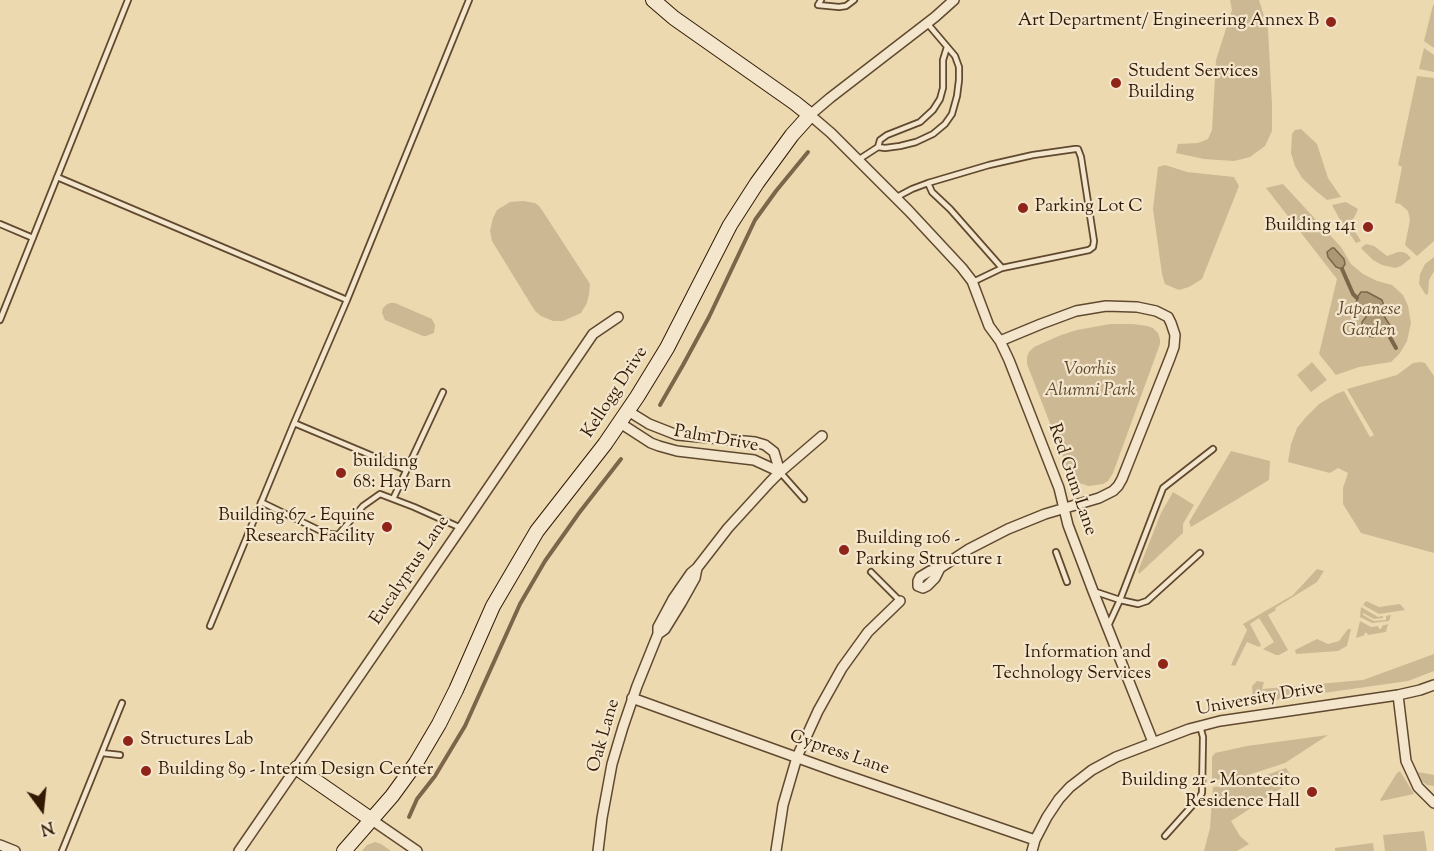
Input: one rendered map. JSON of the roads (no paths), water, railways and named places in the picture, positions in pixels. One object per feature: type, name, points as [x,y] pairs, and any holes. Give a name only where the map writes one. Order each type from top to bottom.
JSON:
[{"type":"street","points":[[653,0],[674,18],[810,115],[954,0]]},
{"type":"street","name":"Red Gum Lane","points":[[810,115],[858,160],[972,280],[989,326],[1010,360],[1059,488],[1068,525],[1153,742]]},
{"type":"street","name":"Kellogg Drive","points":[[344,851],[392,796],[416,764],[456,690],[493,606],[537,531],[624,417],[667,348],[730,225],[757,183],[792,135],[810,115]]},
{"type":"street","points":[[940,568],[969,549],[1008,529],[1045,514],[1106,495],[1118,486],[1174,348],[1175,335],[1171,322],[1161,313],[1137,306],[1106,306],[1076,311],[1000,341]]},
{"type":"street","name":"Eucalyptus Lane","points":[[239,851],[593,334],[618,317]]},
{"type":"street","name":"Palm Drive","points":[[624,417],[651,443],[659,446],[677,451],[754,460],[780,472]]},
{"type":"street","name":"Palm Drive","points":[[624,417],[676,435],[755,442],[765,445],[774,452],[780,472]]},
{"type":"street","name":"Oak Lane","points":[[598,851],[612,764],[632,698],[658,634],[665,629],[681,603],[695,578],[697,568],[728,528],[780,472],[822,436]]},
{"type":"street","points":[[776,851],[783,805],[797,757],[818,711],[842,668],[868,632],[900,601]]},
{"type":"street","name":"University Drive","points":[[1032,851],[1035,840],[1059,799],[1092,770],[1116,757],[1200,726],[1241,717],[1398,695],[1434,685]]},
{"type":"street","points":[[1398,695],[1406,761],[1418,787],[1434,803]]},
{"type":"street","name":"Cypress Lane","points":[[632,698],[1035,840]]},
{"type":"street","points":[[297,768],[417,851]]},
{"type":"street","points":[[0,845],[15,851]]},
{"type":"lane","points":[[0,320],[128,0]]},
{"type":"lane","points":[[210,626],[347,300],[469,0]]},
{"type":"lane","points":[[821,0],[818,5],[839,7],[846,6],[854,0]]},
{"type":"lane","points":[[858,160],[878,147],[885,148],[916,142],[933,134],[945,124],[952,114],[957,96],[959,67],[947,46],[927,23]]},
{"type":"lane","points":[[878,147],[880,140],[887,135],[920,122],[933,110],[940,99],[943,88],[943,60],[947,46]]},
{"type":"lane","points":[[895,198],[928,183],[989,165],[1033,155],[1078,149],[1081,156],[1093,247],[1089,250],[1002,268],[977,280],[972,280]]},
{"type":"lane","points":[[57,177],[347,300]]},
{"type":"lane","points":[[928,183],[932,192],[1002,268]]},
{"type":"lane","points":[[0,224],[33,238]]},
{"type":"lane","points":[[393,499],[443,392]]},
{"type":"lane","points":[[294,423],[406,470]]},
{"type":"lane","points":[[1108,627],[1162,488],[1213,449]]},
{"type":"lane","points":[[780,472],[804,500]]},
{"type":"lane","points":[[261,502],[325,533],[338,535],[363,506],[380,494],[461,528]]},
{"type":"lane","points":[[1056,552],[1067,582]]},
{"type":"lane","points":[[1093,591],[1138,604],[1147,601],[1200,553]]},
{"type":"lane","points":[[871,572],[900,601]]},
{"type":"lane","points":[[62,851],[122,703]]},
{"type":"lane","points":[[1165,836],[1202,792],[1203,737],[1200,726]]},
{"type":"lane","points":[[102,753],[120,755]]},
{"type":"waterway","points":[[660,405],[709,317],[755,220],[808,152]]},
{"type":"waterway","points":[[1342,269],[1357,298]]},
{"type":"waterway","points":[[1387,332],[1396,348]]},
{"type":"waterway","points":[[409,817],[417,799],[435,776],[465,726],[520,604],[545,561],[621,459]]},
{"type":"place","name":"Art Department/ Engineering Annex B","points":[[1331,22]]},
{"type":"place","name":"Student Services Building","points":[[1116,83]]},
{"type":"place","name":"Parking Lot C","points":[[1023,208]]},
{"type":"place","name":"Building 141","points":[[1368,227]]},
{"type":"place","name":"building 68: Hay Barn","points":[[341,473]]},
{"type":"place","name":"Building 67 - Equine Research Facility","points":[[387,527]]},
{"type":"place","name":"Building 106 - Parking Structure 1","points":[[844,550]]},
{"type":"place","name":"Information and Technology Services","points":[[1163,664]]},
{"type":"place","name":"Structures Lab","points":[[128,741]]},
{"type":"place","name":"Building 89 - Interim Design Center","points":[[146,771]]},
{"type":"place","name":"Building 21 - Montecito Residence Hall","points":[[1312,792]]},
{"type":"park label","name":"Japanese Garden","points":[[1369,321]]},
{"type":"park label","name":"Voorhis Alumni Park","points":[[1090,382]]}]
